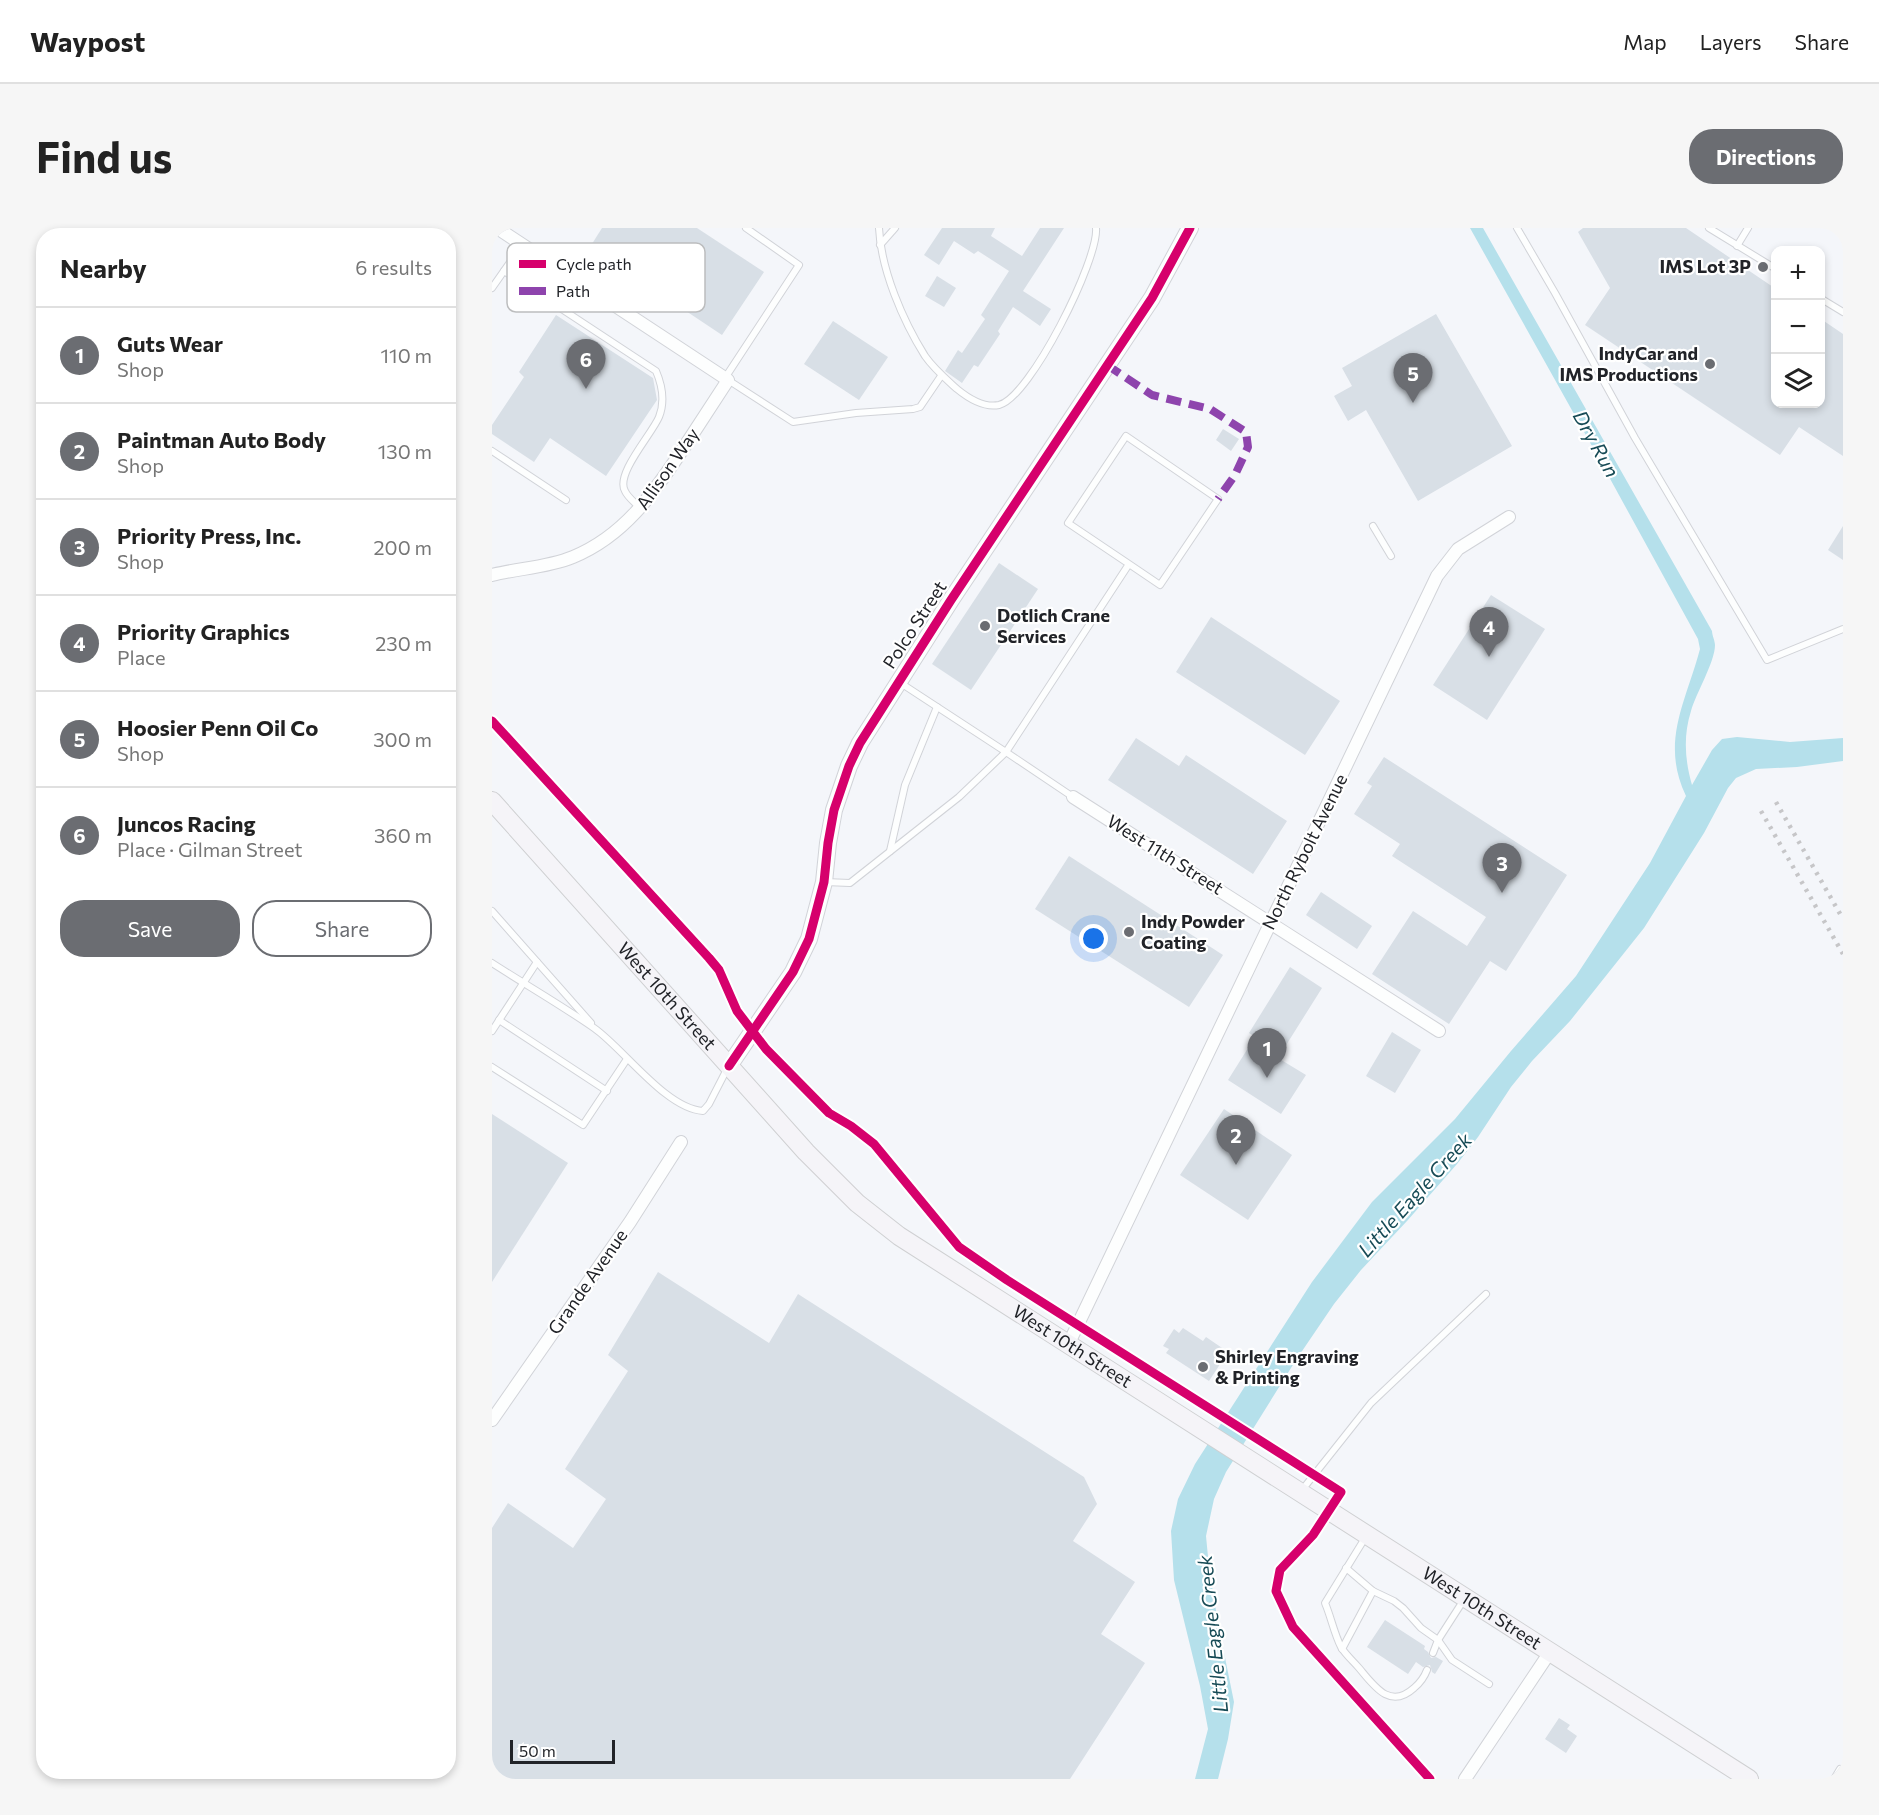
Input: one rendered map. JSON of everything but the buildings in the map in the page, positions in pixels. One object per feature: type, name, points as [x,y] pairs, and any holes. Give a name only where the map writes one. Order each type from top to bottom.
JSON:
[{"type":"main road","name":"West 10th Street","points":[[492,801],[806,1152],[857,1203],[899,1236],[1749,1779]]},
{"type":"street","name":"Polco Street","points":[[729,1066],[793,972],[804,951],[819,908],[831,823],[849,766],[870,725],[1152,298],[1190,228]]},
{"type":"street","points":[[502,230],[521,243]]},
{"type":"street","points":[[625,312],[726,379]]},
{"type":"street","name":"Allison Way","points":[[492,575],[540,567],[572,557],[605,540],[641,509],[660,484],[726,379]]},
{"type":"street","name":"North Rybolt Avenue","points":[[1069,1343],[1437,576],[1458,549],[1509,517]]},
{"type":"street","name":"West 11th Street","points":[[1073,797],[1439,1031]]},
{"type":"street","name":"Grande Avenue","points":[[492,1420],[630,1222],[681,1142]]},
{"type":"street","points":[[1465,1779],[1550,1652]]},
{"type":"lane","points":[[746,228],[800,265],[726,379],[793,423],[856,413],[920,407],[941,376]]},
{"type":"lane","points":[[879,228],[880,245],[898,304],[926,357],[941,376],[969,398],[981,403],[999,405],[1013,397],[1026,383],[1061,326],[1088,266],[1096,228]]},
{"type":"lane","points":[[880,245],[895,228]]},
{"type":"lane","points":[[1517,228],[1635,438],[1767,660],[1843,629]]},
{"type":"lane","points":[[1711,228],[1771,266]]},
{"type":"lane","points":[[1737,246],[1748,228]]},
{"type":"lane","points":[[492,288],[507,266]]},
{"type":"lane","points":[[1824,300],[1843,312]]},
{"type":"lane","points":[[566,312],[656,371],[662,384],[660,416],[622,481],[624,491],[641,509]]},
{"type":"lane","points":[[1126,436],[1218,499],[1160,585],[1129,564],[1068,523],[1126,436]]},
{"type":"lane","points":[[492,451],[566,500]]},
{"type":"lane","points":[[1373,526],[1391,556]]},
{"type":"lane","points":[[824,882],[850,882],[959,797],[1006,752],[1129,564]]},
{"type":"lane","points":[[898,682],[1073,797]]},
{"type":"lane","points":[[890,851],[904,785],[937,707]]},
{"type":"lane","points":[[494,915],[597,1029],[664,1092],[694,1111],[703,1112],[729,1066]]},
{"type":"lane","points":[[492,1031],[537,962]]},
{"type":"lane","points":[[492,963],[597,1029]]},
{"type":"lane","points":[[499,1020],[607,1091]]},
{"type":"lane","points":[[492,1067],[580,1125],[586,1123],[627,1059]]},
{"type":"lane","points":[[1300,1492],[1371,1404],[1486,1294]]},
{"type":"lane","points":[[1367,1535],[1326,1603],[1342,1649],[1374,1686],[1394,1698],[1411,1692],[1427,1670]]},
{"type":"lane","points":[[1346,1568],[1373,1591],[1394,1601],[1409,1613],[1421,1628],[1438,1640],[1452,1660],[1489,1684]]},
{"type":"lane","points":[[1342,1649],[1373,1591]]},
{"type":"lane","points":[[1433,1653],[1438,1640],[1465,1598]]},
{"type":"lane","points":[[1834,1779],[1840,1769],[1843,1772]]},
{"type":"water","name":"Little Eagle Creek","points":[[1470,228],[1483,228],[1712,631],[1715,643],[1714,652],[1688,720],[1686,758],[1692,785],[1712,750],[1722,739],[1737,737],[1790,742],[1843,738],[1843,761],[1756,769],[1736,778],[1644,928],[1570,1021],[1511,1087],[1457,1164],[1361,1270],[1334,1304],[1296,1360],[1226,1472],[1214,1499],[1206,1536],[1209,1567],[1234,1702],[1218,1779],[1195,1779],[1208,1729],[1174,1580],[1171,1531],[1178,1499],[1195,1464],[1312,1282],[1372,1202],[1455,1119],[1576,976],[1650,863],[1686,796],[1675,758],[1675,740],[1678,722],[1700,649],[1698,639]]},
{"type":"railway","points":[[1776,802],[1843,919]]},
{"type":"railway","points":[[1761,811],[1843,954]]},
{"type":"marked path","points":[[1107,365],[1152,395],[1210,409],[1246,432],[1248,447],[1235,475],[1218,499]]},
{"type":"cycle path","points":[[729,1066],[793,972],[809,939],[824,882],[834,810],[849,766],[860,743],[951,600],[1152,298],[1190,228]]},
{"type":"cycle path","points":[[492,721],[709,958],[719,970],[737,1011],[766,1049],[829,1113],[874,1144],[959,1247],[1007,1280],[1341,1492],[1313,1535],[1280,1570],[1276,1591],[1293,1627],[1430,1779]]},
{"type":"place","name":"IMS Lot 3P","points":[[1763,267]]},
{"type":"place","name":"IndyCar and IMS Productions","points":[[1710,364]]},
{"type":"place","name":"Juncos Racing","points":[[586,389]]},
{"type":"place","name":"Hoosier Penn Oil Co","points":[[1413,403]]},
{"type":"place","name":"Dotlich Crane Services","points":[[985,626]]},
{"type":"place","name":"Priority Graphics","points":[[1489,657]]},
{"type":"place","name":"Priority Press, Inc.","points":[[1502,893]]},
{"type":"place","name":"Indy Powder Coating","points":[[1129,932]]},
{"type":"place","name":"Guts Wear","points":[[1267,1078]]},
{"type":"place","name":"Paintman Auto Body","points":[[1236,1165]]},
{"type":"place","name":"Shirley Engraving & Printing","points":[[1203,1367]]},
{"type":"water label","name":"Dry Run","points":[[1596,444]]}]
